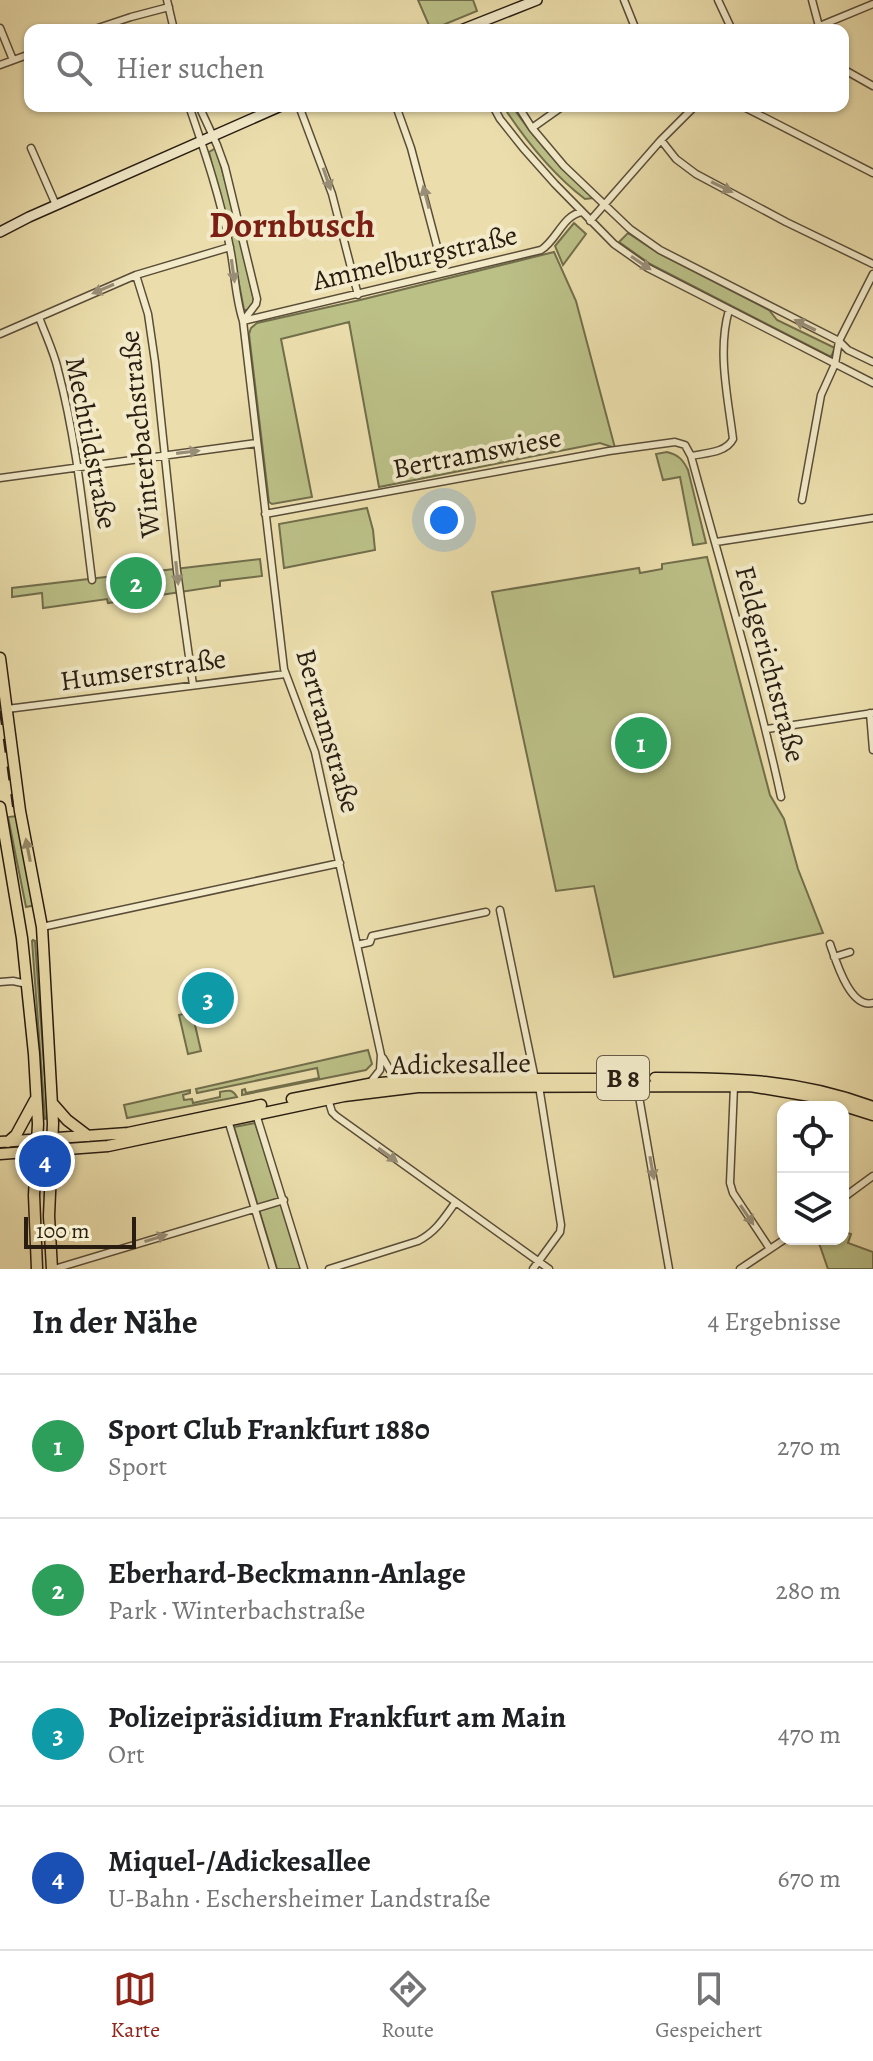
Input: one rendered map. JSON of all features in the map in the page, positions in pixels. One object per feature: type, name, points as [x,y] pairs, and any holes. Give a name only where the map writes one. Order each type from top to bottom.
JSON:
[{"type":"main road","points":[[485,24],[537,0]]},
{"type":"main road","points":[[0,232],[267,112]]},
{"type":"main road","points":[[0,226],[29,217]]},
{"type":"main road","points":[[0,658],[20,811],[51,1102],[53,1139],[49,1212],[53,1269]]},
{"type":"main road","points":[[0,807],[19,921],[34,934]]},
{"type":"main road","points":[[19,921],[34,934]]},
{"type":"main road","points":[[34,934],[27,984],[38,1140],[34,1222],[37,1269]]},
{"type":"main road","name":"Adickesallee","points":[[53,1139],[128,1133],[396,1081],[741,1079],[809,1088],[873,1107]]},
{"type":"main road","name":"Adickesallee","points":[[52,1151],[117,1144],[328,1099],[383,1089],[418,1087],[537,1082],[768,1088],[800,1093],[873,1115]]},
{"type":"main road","points":[[4,1142],[16,1135],[36,1098]]},
{"type":"main road","points":[[51,1102],[67,1120],[89,1136]]},
{"type":"main road","name":"B 8","points":[[4,1142],[53,1139]]},
{"type":"main road","name":"B 8","points":[[0,1154],[52,1151]]},
{"type":"street","points":[[624,0],[634,24]]},
{"type":"street","points":[[718,0],[729,24]]},
{"type":"street","points":[[812,0],[819,24]]},
{"type":"street","points":[[110,24],[168,4],[173,24]]},
{"type":"street","points":[[829,24],[873,4]]},
{"type":"street","points":[[0,28],[13,60]]},
{"type":"street","points":[[0,65],[24,56]]},
{"type":"street","points":[[849,72],[873,86]]},
{"type":"street","name":"Bertramstraße","points":[[191,112],[230,247],[243,321],[285,674],[315,752],[381,1055],[396,1081]]},
{"type":"street","name":"Bertramstraße","points":[[202,112],[225,167],[257,299],[243,321]]},
{"type":"street","points":[[301,112],[332,194],[358,295]]},
{"type":"street","points":[[398,112],[411,148],[444,273]]},
{"type":"street","points":[[496,112],[523,148],[614,244],[648,268],[873,383]]},
{"type":"street","points":[[522,112],[564,166],[630,229],[660,250],[839,341],[848,350],[873,362]]},
{"type":"street","points":[[532,128],[555,112]]},
{"type":"street","points":[[590,221],[686,112]]},
{"type":"street","points":[[754,112],[873,173]]},
{"type":"street","points":[[661,140],[676,159],[696,174],[873,264]]},
{"type":"street","points":[[31,148],[56,205]]},
{"type":"street","name":"Ammelburgstraße","points":[[243,321],[541,250],[569,218],[582,212]]},
{"type":"street","points":[[0,334],[136,275],[230,247]]},
{"type":"street","points":[[802,500],[821,395],[835,364],[839,341],[873,274]]},
{"type":"street","name":"Winterbachstraße","points":[[136,275],[148,314],[179,591],[193,685]]},
{"type":"street","points":[[691,456],[724,449],[731,445],[733,439],[724,357],[729,310]]},
{"type":"street","name":"Mechtildstraße","points":[[39,317],[57,366],[70,419],[92,580]]},
{"type":"street","points":[[0,478],[257,443]]},
{"type":"street","name":"Bertramswiese","points":[[265,514],[666,443],[685,445],[691,456]]},
{"type":"street","name":"Feldgerichtstraße","points":[[691,456],[767,729],[781,797]]},
{"type":"street","points":[[792,490],[803,490]]},
{"type":"street","points":[[716,542],[873,518]]},
{"type":"street","name":"Humserstraße","points":[[7,709],[285,674]]},
{"type":"street","points":[[767,729],[872,713],[873,750]]},
{"type":"street","points":[[34,934],[340,863]]},
{"type":"street","name":"Adickesallee","points":[[500,910],[537,1082]]},
{"type":"street","points":[[357,945],[370,942],[372,936],[486,912]]},
{"type":"street","points":[[830,944],[852,993],[861,1003],[873,1003]]},
{"type":"street","points":[[834,957],[850,952]]},
{"type":"street","points":[[0,982],[27,984]]},
{"type":"street","points":[[369,1084],[380,1070],[381,1055]]},
{"type":"street","points":[[533,1269],[560,1232],[561,1225],[537,1082]]},
{"type":"street","points":[[637,1085],[669,1269]]},
{"type":"street","points":[[734,1086],[730,1183],[733,1193],[770,1249]]},
{"type":"street","points":[[328,1099],[336,1116],[549,1269]]},
{"type":"street","points":[[256,1114],[304,1269]]},
{"type":"street","points":[[228,1120],[273,1269]]},
{"type":"street","points":[[849,1194],[873,1176]]},
{"type":"street","points":[[53,1269],[284,1200]]},
{"type":"street","points":[[329,1269],[428,1236],[455,1203]]},
{"type":"street","points":[[740,1269],[777,1244]]},
{"type":"green space","points":[[418,0],[473,0],[477,11],[446,24],[428,24]]},
{"type":"green space","points":[[507,112],[516,112],[550,155],[594,198],[585,199],[530,144]]},
{"type":"green space","points":[[216,148],[254,301],[248,310],[244,310],[209,152]]},
{"type":"green space","points":[[574,223],[586,234],[563,265],[555,246]]},
{"type":"green space","points":[[628,233],[658,253],[769,310],[777,320],[835,348],[831,357],[650,264],[619,242]]},
{"type":"green space","points":[[554,252],[576,301],[615,448],[600,443],[379,487],[349,322],[281,339],[312,497],[269,502],[249,334],[251,328],[257,323]]},
{"type":"green space","points":[[667,452],[680,458],[688,470],[706,543],[693,545],[680,477],[663,480],[656,454]]},
{"type":"green space","points":[[367,508],[375,550],[284,568],[279,524]]},
{"type":"green space","points":[[707,557],[770,795],[784,819],[798,869],[823,933],[614,977],[594,886],[556,891],[492,592],[639,568],[640,573],[662,569],[662,564]]},
{"type":"green space","points":[[260,559],[262,576],[220,581],[220,586],[108,603],[107,599],[43,608],[42,593],[12,597],[12,588]]},
{"type":"green space","points":[[17,816],[36,905],[26,907],[8,817]]},
{"type":"green space","points":[[32,941],[48,1118],[45,1119]]},
{"type":"green space","points":[[192,1012],[201,1051],[188,1054],[179,1015]]},
{"type":"green space","points":[[368,1050],[372,1064],[366,1070],[242,1095],[245,1089],[246,1093],[319,1078],[317,1068],[197,1093],[196,1089]]},
{"type":"green space","points":[[190,1090],[190,1093],[183,1095],[184,1100],[192,1099],[193,1103],[220,1097],[220,1092],[226,1091],[232,1091],[237,1097],[127,1118],[124,1105]]},
{"type":"green space","points":[[255,1123],[305,1269],[277,1269],[234,1127]]},
{"type":"green space","points":[[849,1243],[873,1252],[873,1269],[828,1269],[820,1246]]},
{"type":"railway","points":[[0,711],[13,807]]},
{"type":"place","name":"Eberhard-Beckmann-Anlage","points":[[136,583]]},
{"type":"place","name":"Sport Club Frankfurt 1880","points":[[641,743]]},
{"type":"place","name":"Polizeipräsidium Frankfurt am Main","points":[[208,998]]},
{"type":"place","name":"Miquel-/Adickesallee","points":[[45,1161]]},
{"type":"district","name":"Dornbusch","points":[[292,224]]}]
